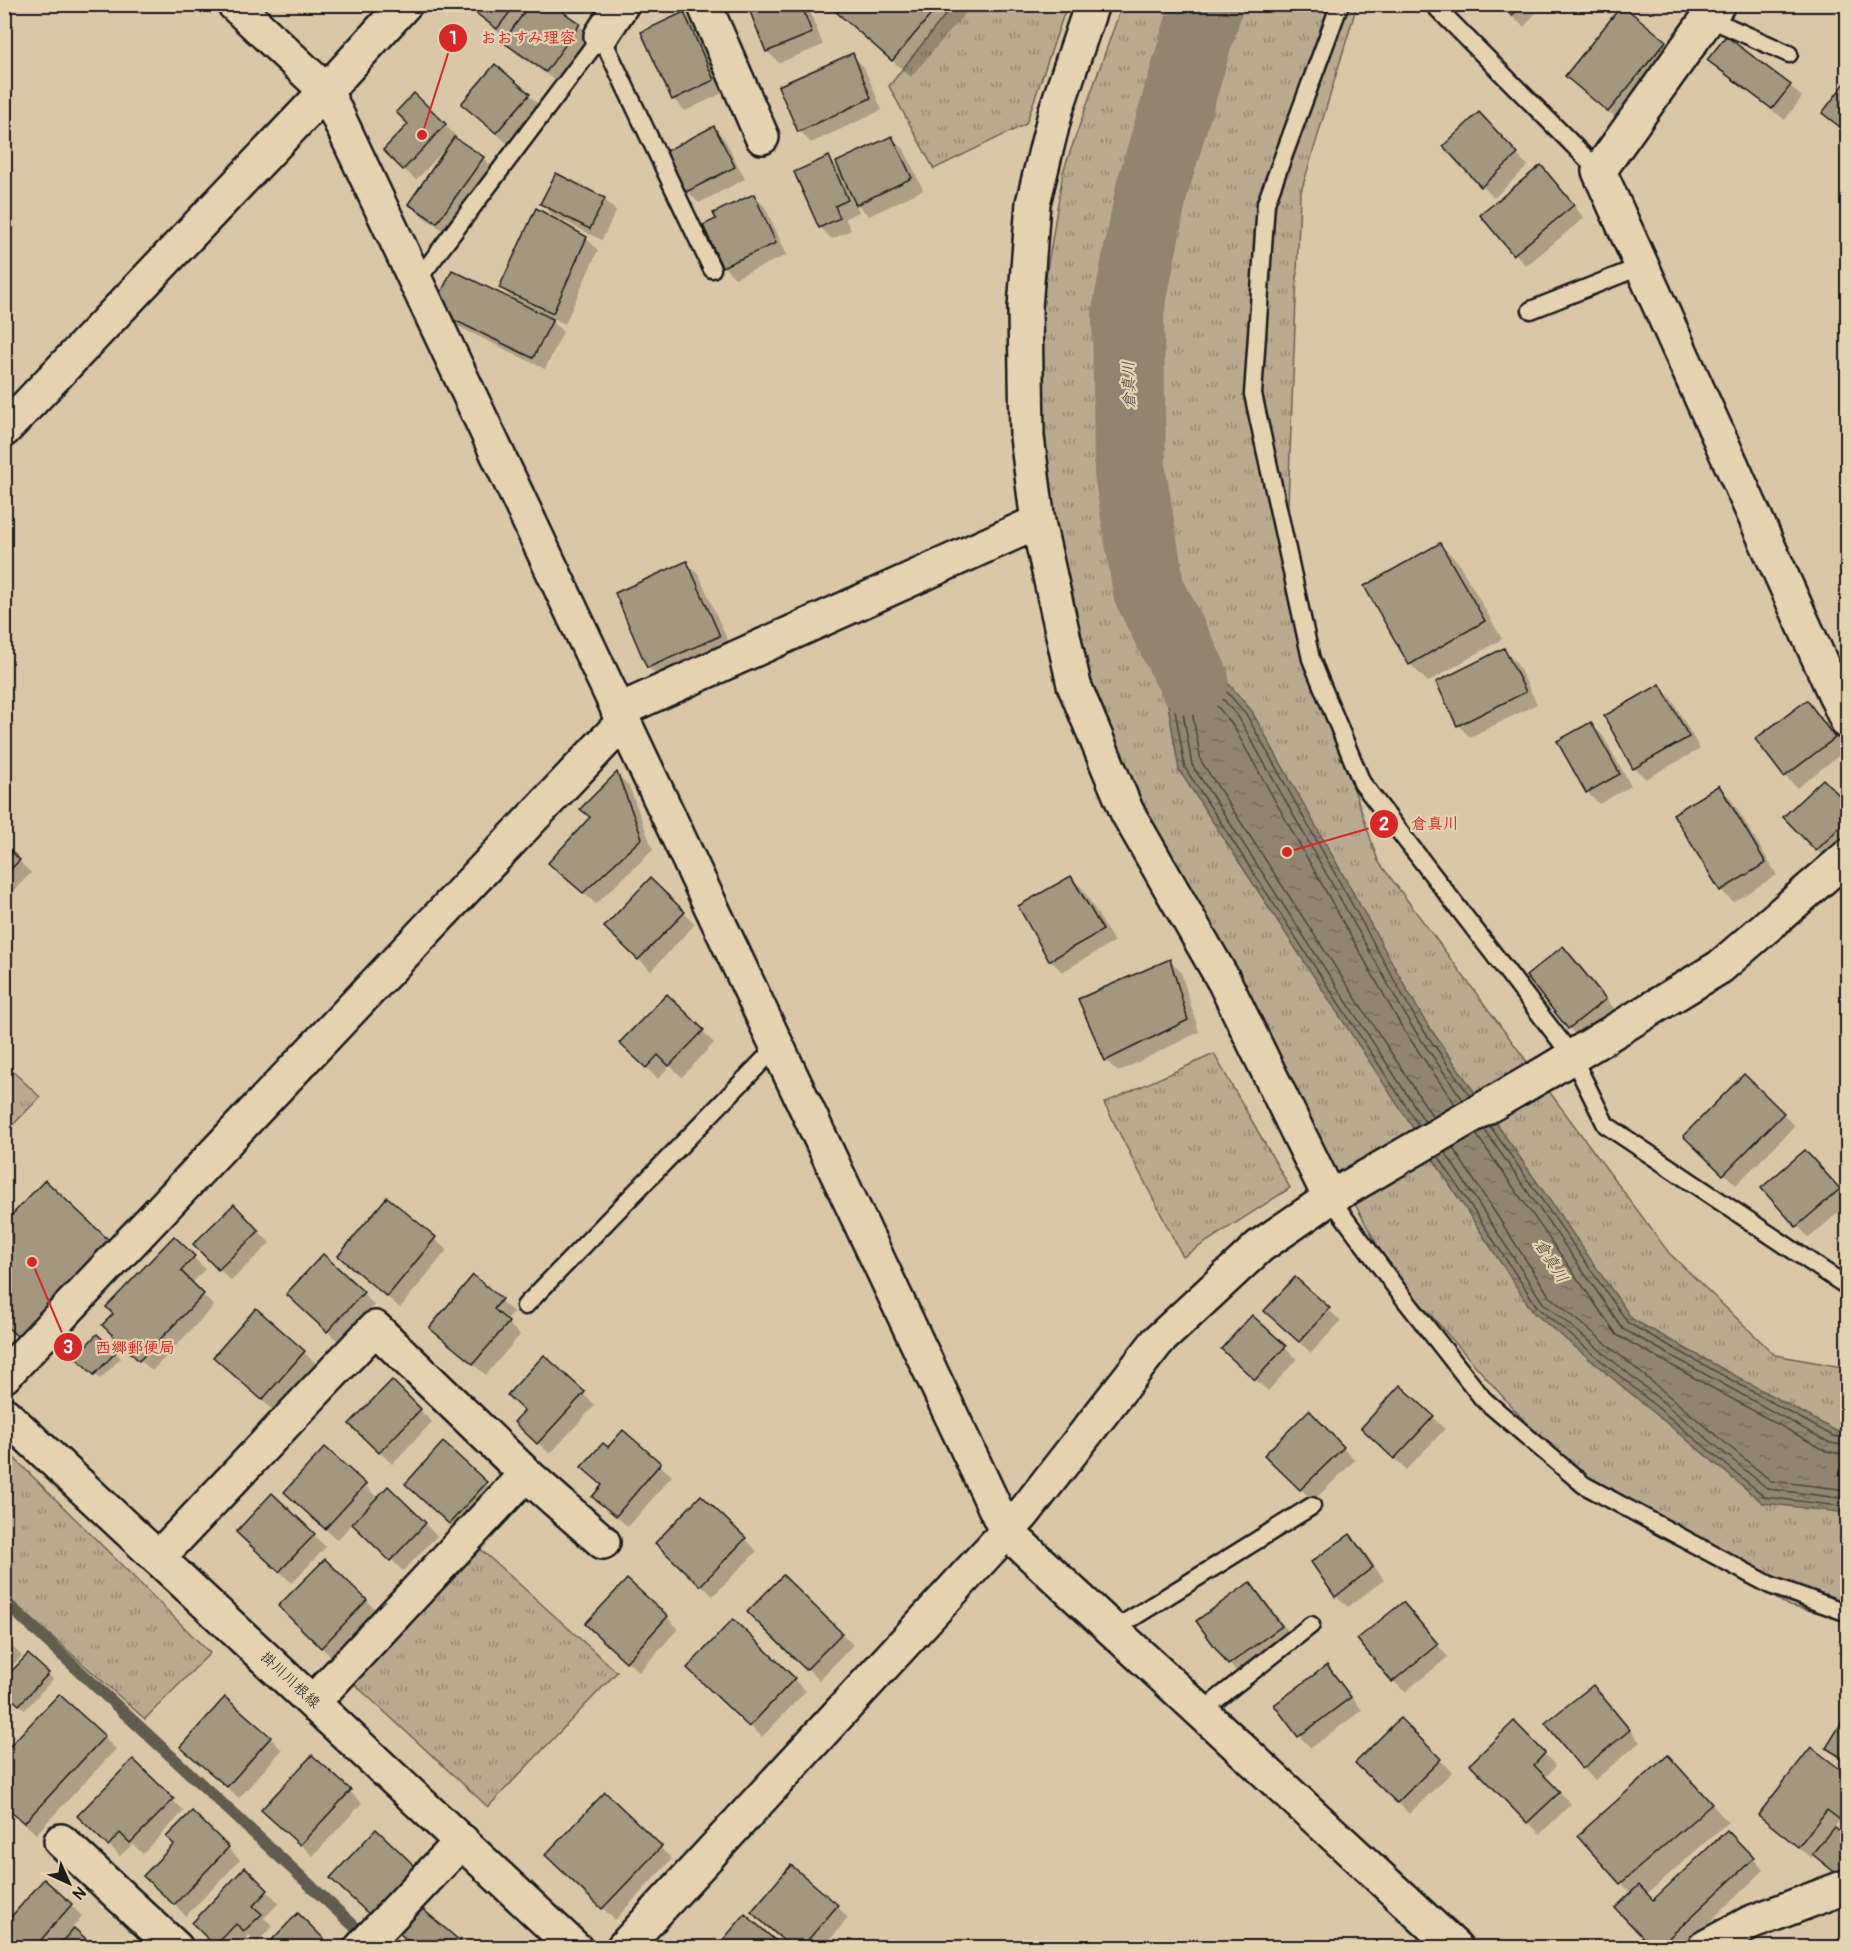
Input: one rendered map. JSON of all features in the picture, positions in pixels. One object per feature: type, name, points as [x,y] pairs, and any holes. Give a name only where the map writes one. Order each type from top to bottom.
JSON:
[{"type":"street","points":[[234,4],[326,91],[1006,1531],[1456,1947]]},
{"type":"street","points":[[4,430],[326,91],[405,4]]},
{"type":"street","points":[[601,36],[622,4]]},
{"type":"street","points":[[704,4],[762,136]]},
{"type":"street","points":[[1092,4],[1056,110],[1033,203],[1025,319],[1027,437],[1038,522],[1074,685],[1127,812],[1224,981],[1340,1192]]},
{"type":"street","points":[[1713,11],[1599,171],[1848,723]]},
{"type":"street","points":[[4,1376],[621,716],[1038,522]]},
{"type":"street","points":[[623,1947],[1023,1514],[1157,1342],[1260,1246],[1340,1192],[1720,967],[1848,856]]},
{"type":"street","points":[[158,1558],[375,1328],[526,1474],[603,1542]]},
{"type":"street","name":"掛川川根線","points":[[4,1414],[575,1947]]},
{"type":"street","points":[[313,1702],[526,1474]]},
{"type":"street","points":[[61,1841],[176,1947]]},
{"type":"street","points":[[369,1938],[462,1841]]},
{"type":"street","points":[[1704,1947],[1750,1923],[1848,1886]]},
{"type":"lane","points":[[1340,4],[1266,203],[1253,394],[1311,659],[1362,783],[1559,1064],[1606,1125],[1848,1287]]},
{"type":"lane","points":[[1433,4],[1599,171]]},
{"type":"lane","points":[[1713,11],[1789,54]]},
{"type":"lane","points":[[416,282],[601,36],[712,269]]},
{"type":"lane","points":[[1531,310],[1642,266]]},
{"type":"lane","points":[[525,1305],[777,1046]]},
{"type":"lane","points":[[1340,1192],[1399,1292],[1483,1399],[1584,1485],[1770,1585],[1848,1613]]},
{"type":"lane","points":[[1113,1629],[1312,1506]]},
{"type":"lane","points":[[1202,1711],[1311,1625]]},
{"type":"green space","points":[[953,5],[1067,5],[1026,124],[934,169],[889,86]]},
{"type":"green space","points":[[1122,5],[1357,5],[1300,195],[1285,582],[1378,861],[1669,1253],[1775,1355],[1847,1368],[1847,1619],[1789,1606],[1578,1482],[1391,1270],[1085,711],[1027,394],[1063,172]]},
{"type":"green space","points":[[1214,1054],[1290,1188],[1183,1257],[1104,1103]]},
{"type":"green space","points":[[4,1063],[40,1097],[5,1133],[4,1133]]},
{"type":"green space","points":[[5,1449],[210,1653],[145,1719],[5,1595]]},
{"type":"green space","points":[[479,1548],[617,1672],[488,1807],[350,1680]]},
{"type":"water","points":[[1189,5],[1229,5],[1152,189],[1133,191]]},
{"type":"water","points":[[1149,591],[1251,710],[1423,1018],[1632,1319],[1836,1431],[1847,1432],[1847,1513],[1763,1503],[1533,1312],[1179,770]]},
{"type":"building","points":[[464,4],[516,4],[497,29]]},
{"type":"building","points":[[530,4],[552,4],[580,24],[546,72],[503,42]]},
{"type":"building","points":[[747,4],[801,4],[812,33],[766,52]]},
{"type":"building","points":[[827,4],[940,4],[892,61]]},
{"type":"building","points":[[1498,4],[1521,4],[1512,16]]},
{"type":"building","points":[[1622,5],[1666,41],[1608,112],[1565,76]]},
{"type":"building","points":[[684,12],[714,80],[672,100],[641,32]]},
{"type":"building","points":[[1726,36],[1791,85],[1772,109],[1707,60]]},
{"type":"building","points":[[853,53],[871,98],[798,132],[778,86]]},
{"type":"building","points":[[495,64],[530,94],[496,133],[461,104]]},
{"type":"building","points":[[1848,79],[1848,133],[1822,113]]},
{"type":"building","points":[[414,93],[446,124],[403,170],[383,150],[408,124],[396,112]]},
{"type":"building","points":[[1479,112],[1518,154],[1481,187],[1443,146]]},
{"type":"building","points":[[714,126],[735,167],[686,192],[664,152]]},
{"type":"building","points":[[892,136],[912,178],[856,205],[836,162]]},
{"type":"building","points":[[454,137],[484,157],[437,223],[408,204]]},
{"type":"building","points":[[829,156],[848,200],[835,206],[840,218],[819,228],[794,172]]},
{"type":"building","points":[[1541,165],[1574,205],[1513,255],[1480,215]]},
{"type":"building","points":[[556,173],[605,198],[590,229],[540,204]]},
{"type":"building","points":[[754,194],[776,243],[722,267],[703,225],[716,219],[713,213]]},
{"type":"building","points":[[536,208],[587,237],[553,313],[499,288]]},
{"type":"building","points":[[452,270],[553,319],[533,358],[433,310]]},
{"type":"building","points":[[1440,543],[1485,621],[1409,665],[1364,586]]},
{"type":"building","points":[[687,561],[720,636],[647,668],[615,593]]},
{"type":"building","points":[[1504,648],[1526,692],[1457,726],[1436,682]]},
{"type":"building","points":[[1660,684],[1689,737],[1633,769],[1604,716]]},
{"type":"building","points":[[1807,700],[1835,738],[1784,777],[1755,739]]},
{"type":"building","points":[[1591,722],[1620,774],[1586,793],[1557,741]]},
{"type":"building","points":[[617,772],[642,838],[583,893],[548,863],[590,817],[580,809]]},
{"type":"building","points":[[1823,779],[1848,804],[1848,819],[1816,851],[1783,817]]},
{"type":"building","points":[[1719,785],[1766,863],[1720,891],[1673,814]]},
{"type":"building","points":[[4,844],[20,860],[4,876]]},
{"type":"building","points":[[1071,876],[1103,930],[1049,961],[1018,906]]},
{"type":"building","points":[[650,878],[685,912],[638,960],[604,927]]},
{"type":"building","points":[[1563,946],[1606,999],[1568,1029],[1526,976]]},
{"type":"building","points":[[1170,959],[1188,1020],[1105,1061],[1078,999]]},
{"type":"building","points":[[667,994],[704,1030],[669,1066],[658,1055],[646,1068],[619,1043]]},
{"type":"building","points":[[1744,1074],[1784,1113],[1723,1175],[1683,1136]]},
{"type":"building","points":[[1805,1150],[1840,1189],[1796,1227],[1761,1188]]},
{"type":"building","points":[[45,1180],[113,1244],[22,1341],[4,1324],[4,1223]]},
{"type":"building","points":[[387,1197],[436,1237],[387,1297],[338,1256]]},
{"type":"building","points":[[234,1204],[259,1231],[218,1270],[193,1244]]},
{"type":"building","points":[[174,1236],[195,1256],[181,1271],[204,1294],[139,1361],[102,1325],[113,1314],[106,1307]]},
{"type":"building","points":[[323,1254],[364,1292],[327,1332],[286,1294]]},
{"type":"building","points":[[473,1275],[502,1299],[494,1309],[509,1322],[473,1364],[429,1328]]},
{"type":"building","points":[[1295,1277],[1330,1308],[1299,1342],[1264,1311]]},
{"type":"building","points":[[256,1308],[305,1351],[262,1400],[213,1357]]},
{"type":"building","points":[[1252,1315],[1286,1346],[1255,1380],[1221,1349]]},
{"type":"building","points":[[97,1334],[116,1352],[94,1375],[75,1357]]},
{"type":"building","points":[[544,1355],[585,1392],[537,1444],[514,1422],[524,1411],[507,1395]]},
{"type":"building","points":[[392,1380],[421,1409],[379,1453],[349,1424]]},
{"type":"building","points":[[1400,1385],[1434,1416],[1394,1459],[1361,1428]]},
{"type":"building","points":[[1309,1410],[1344,1447],[1300,1490],[1264,1455]]},
{"type":"building","points":[[623,1430],[661,1463],[616,1516],[592,1497],[602,1485],[581,1467],[603,1443],[608,1447]]},
{"type":"building","points":[[443,1442],[487,1482],[449,1524],[405,1484]]},
{"type":"building","points":[[325,1447],[366,1484],[325,1529],[284,1492]]},
{"type":"building","points":[[388,1486],[426,1523],[390,1561],[352,1524]]},
{"type":"building","points":[[272,1493],[315,1534],[279,1572],[236,1532]]},
{"type":"building","points":[[701,1495],[746,1538],[700,1586],[655,1543]]},
{"type":"building","points":[[1350,1534],[1373,1567],[1335,1597],[1311,1562]]},
{"type":"building","points":[[325,1559],[367,1600],[321,1648],[278,1606]]},
{"type":"building","points":[[783,1575],[842,1633],[806,1670],[747,1612]]},
{"type":"building","points":[[627,1579],[668,1616],[626,1662],[585,1624]]},
{"type":"building","points":[[1250,1582],[1282,1626],[1228,1665],[1196,1621]]},
{"type":"building","points":[[1403,1602],[1438,1644],[1392,1682],[1357,1639]]},
{"type":"building","points":[[733,1619],[795,1678],[749,1727],[687,1668]]},
{"type":"building","points":[[28,1654],[49,1673],[19,1705],[4,1692],[4,1679]]},
{"type":"building","points":[[1327,1665],[1351,1697],[1298,1737],[1274,1705]]},
{"type":"building","points":[[1593,1685],[1630,1730],[1582,1769],[1545,1723]]},
{"type":"building","points":[[59,1694],[105,1736],[24,1823],[4,1806],[4,1752]]},
{"type":"building","points":[[225,1697],[271,1737],[227,1787],[180,1747]]},
{"type":"building","points":[[1400,1718],[1441,1759],[1397,1803],[1355,1763]]},
{"type":"building","points":[[1514,1721],[1545,1753],[1534,1765],[1560,1792],[1527,1823],[1470,1764]]},
{"type":"building","points":[[1842,1722],[1848,1726],[1848,1762],[1826,1748]]},
{"type":"building","points":[[1811,1747],[1848,1775],[1848,1826],[1827,1810],[1798,1847],[1758,1815]]},
{"type":"building","points":[[312,1755],[351,1790],[300,1845],[261,1810]]},
{"type":"building","points":[[1668,1755],[1712,1804],[1620,1884],[1577,1836]]},
{"type":"building","points":[[133,1759],[174,1799],[130,1843],[120,1833],[108,1846],[77,1816]]},
{"type":"building","points":[[605,1792],[662,1846],[602,1909],[545,1855]]},
{"type":"building","points":[[192,1811],[229,1847],[174,1905],[143,1876],[174,1844],[166,1837]]},
{"type":"building","points":[[1834,1827],[1848,1839],[1848,1864],[1838,1875],[1812,1854]]},
{"type":"building","points":[[376,1829],[417,1868],[372,1917],[330,1878]]},
{"type":"building","points":[[1727,1830],[1754,1858],[1658,1948],[1653,1948],[1615,1908],[1639,1885],[1653,1900]]},
{"type":"building","points":[[791,1865],[838,1905],[801,1948],[792,1948],[751,1912]]},
{"type":"building","points":[[245,1867],[268,1890],[253,1906],[262,1914],[244,1931],[236,1924],[215,1946],[192,1923]]},
{"type":"building","points":[[44,1879],[72,1904],[34,1948],[8,1948],[4,1944],[4,1925]]},
{"type":"building","points":[[419,1906],[467,1947],[416,1948],[397,1931]]},
{"type":"building","points":[[298,1913],[333,1948],[264,1948]]},
{"type":"building","points":[[745,1914],[784,1948],[716,1948]]},
{"type":"building","points":[[74,1928],[96,1948],[56,1948]]},
{"type":"waterway","name":"倉真川","points":[[1193,679],[1149,591],[1130,472],[1128,312],[1152,189],[1207,4]]},
{"type":"waterway","points":[[4,1601],[368,1939]]},
{"type":"place","name":"おおすみ理容","points":[[422,135]]},
{"type":"place","name":"倉真川","points":[[1287,852]]},
{"type":"place","name":"西郷郵便局","points":[[32,1262]]}]
